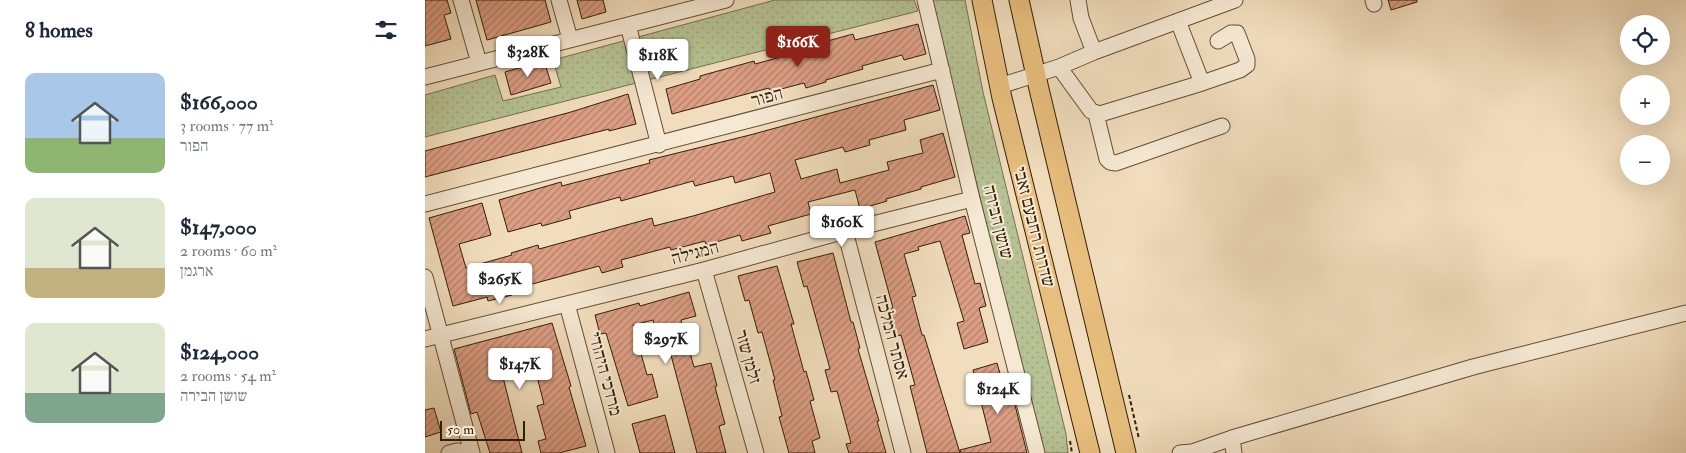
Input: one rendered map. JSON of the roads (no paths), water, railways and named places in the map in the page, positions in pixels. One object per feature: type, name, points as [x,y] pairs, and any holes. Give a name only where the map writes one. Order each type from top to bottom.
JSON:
[{"type":"main road","name":"שדרות רחבעם זאבי","points":[[982,0],[1000,86],[1091,453]]},
{"type":"main road","name":"שדרות רחבעם זאבי","points":[[1019,0],[1126,453]]},
{"type":"main road","points":[[1079,453],[1084,428]]},
{"type":"street","points":[[461,0],[479,63]]},
{"type":"street","points":[[559,0],[570,39]]},
{"type":"street","points":[[425,77],[629,25],[672,7],[726,0]]},
{"type":"street","name":"שושן הבירה","points":[[925,0],[972,199],[1037,453]]},
{"type":"street","points":[[1079,0],[1081,18],[1094,52]]},
{"type":"street","points":[[1000,86],[1059,67],[1094,52],[1235,0]]},
{"type":"street","points":[[1178,21],[1202,82]]},
{"type":"street","points":[[629,25],[659,144]]},
{"type":"street","points":[[1059,67],[1091,111],[1101,114],[1240,70],[1247,65],[1247,59],[1237,33],[1231,33],[1218,41]]},
{"type":"street","name":"הפור","points":[[425,204],[942,70]]},
{"type":"street","points":[[1096,114],[1107,160],[1116,163],[1222,126]]},
{"type":"street","name":"המגילה","points":[[425,338],[704,270],[845,231],[972,199]]},
{"type":"street","name":"אסתר המלכה","points":[[845,231],[903,453]]},
{"type":"street","name":"זלמן שזר","points":[[704,270],[756,453]]},
{"type":"street","points":[[425,278],[473,453]]},
{"type":"street","name":"מרדכי היהודי","points":[[567,304],[607,453]]},
{"type":"street","points":[[1187,453],[1228,444],[1473,367],[1686,313]]},
{"type":"street","points":[[449,453],[457,451],[468,453]]}]
